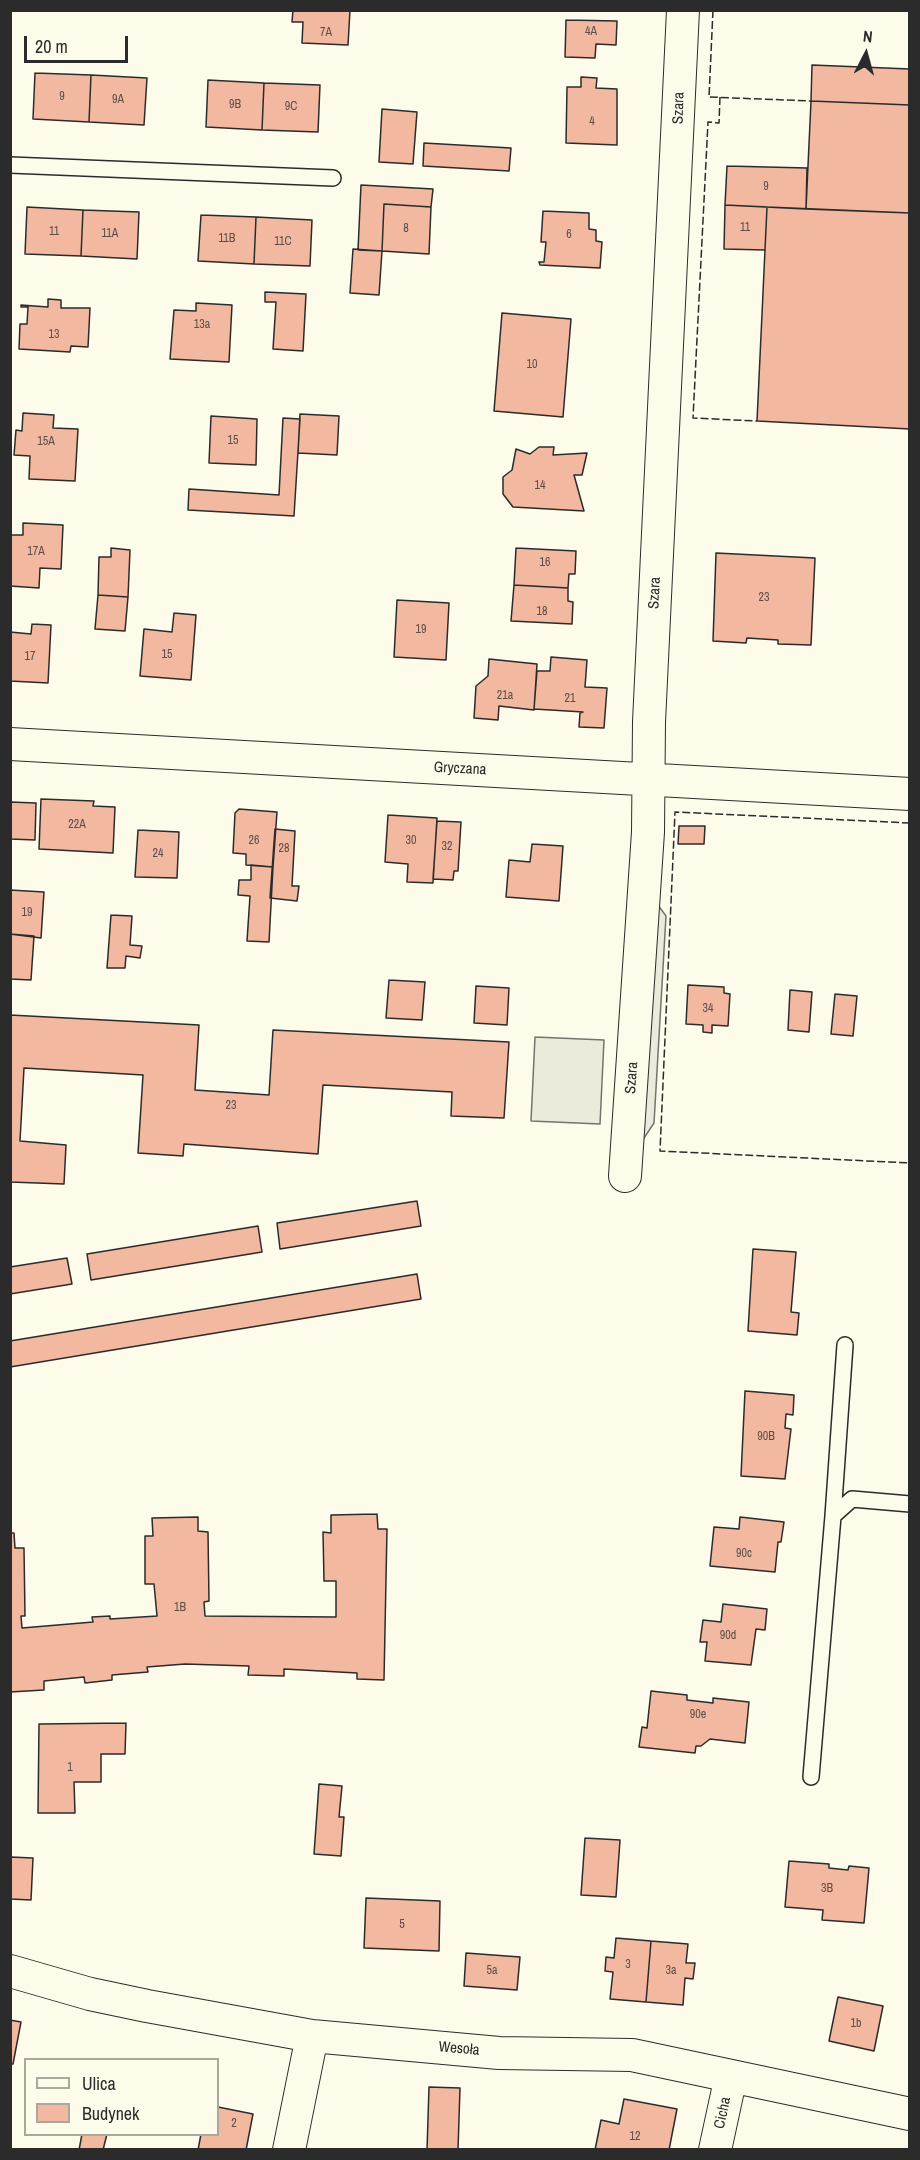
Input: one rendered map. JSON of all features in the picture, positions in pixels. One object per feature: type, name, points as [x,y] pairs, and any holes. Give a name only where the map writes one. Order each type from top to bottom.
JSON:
[{"type":"street","name":"Szara","points":[[626,1176],[648,832],[647,778],[683,10]]},
{"type":"street","name":"Gryczana","points":[[10,744],[909,794]]},
{"type":"street","name":"Wesoła","points":[[10,1971],[135,2004],[312,2036],[499,2053],[632,2055],[909,2114]]},
{"type":"street","points":[[289,2150],[312,2036]]},
{"type":"street","name":"Cicha","points":[[715,2150],[731,2076]]},
{"type":"lane","points":[[10,165],[333,178]]},
{"type":"lane","points":[[811,1777],[845,1345]]},
{"type":"lane","points":[[833,1516],[852,1499],[909,1504]]},
{"type":"shaded area","points":[[655,901],[666,916],[654,1123],[642,1141]]},
{"type":"shaded area","points":[[535,1037],[604,1040],[600,1124],[531,1121]]},
{"type":"building","points":[[293,10],[350,10],[348,45],[302,43],[303,22],[292,22]]},
{"type":"building","points":[[566,20],[617,21],[616,45],[596,44],[595,58],[565,57]]},
{"type":"building","points":[[812,65],[910,69],[910,105],[811,101]]},
{"type":"building","points":[[35,73],[91,75],[89,122],[33,119]]},
{"type":"building","points":[[91,75],[147,78],[144,125],[89,122]]},
{"type":"building","points":[[581,77],[597,78],[596,88],[617,89],[617,145],[566,143],[567,87],[581,87]]},
{"type":"building","points":[[208,80],[264,83],[262,130],[206,127]]},
{"type":"building","points":[[264,83],[320,85],[318,132],[262,130]]},
{"type":"building","points":[[811,101],[910,105],[910,213],[806,209]]},
{"type":"building","points":[[382,109],[417,112],[413,164],[379,162]]},
{"type":"building","points":[[424,143],[511,148],[509,171],[423,166]]},
{"type":"building","points":[[727,166],[807,168],[806,209],[725,205]]},
{"type":"building","points":[[361,185],[433,189],[431,207],[384,204],[382,251],[358,250]]},
{"type":"building","points":[[384,204],[431,207],[429,254],[382,251]]},
{"type":"building","points":[[725,205],[767,207],[765,250],[724,249]]},
{"type":"building","points":[[27,207],[83,210],[81,256],[25,254]]},
{"type":"building","points":[[767,207],[910,213],[910,429],[757,421]]},
{"type":"building","points":[[83,210],[139,212],[137,259],[81,256]]},
{"type":"building","points":[[543,211],[589,213],[589,229],[596,230],[596,241],[602,242],[600,268],[540,265],[539,262],[544,262],[546,242],[541,242]]},
{"type":"building","points":[[201,215],[256,217],[254,264],[198,261]]},
{"type":"building","points":[[256,217],[312,220],[310,266],[254,264]]},
{"type":"building","points":[[353,249],[382,251],[379,295],[350,293]]},
{"type":"building","points":[[265,292],[306,294],[303,351],[273,349],[276,302],[265,302]]},
{"type":"building","points":[[48,299],[61,300],[61,308],[90,308],[88,347],[71,346],[70,352],[19,349],[20,324],[27,324],[28,307],[21,307],[21,305],[48,307]]},
{"type":"building","points":[[196,303],[232,305],[229,362],[170,359],[174,310],[196,311]]},
{"type":"building","points":[[502,313],[571,319],[563,417],[494,411]]},
{"type":"building","points":[[23,413],[54,415],[53,428],[78,429],[75,481],[29,479],[30,456],[14,455],[16,430],[22,431]]},
{"type":"building","points":[[300,414],[339,416],[337,455],[298,453]]},
{"type":"building","points":[[211,416],[257,419],[256,465],[209,463]]},
{"type":"building","points":[[283,418],[300,419],[294,516],[188,510],[189,489],[279,495]]},
{"type":"building","points":[[539,447],[554,447],[553,455],[587,453],[582,475],[574,475],[584,511],[513,507],[503,494],[503,477],[512,470],[516,449],[530,454]]},
{"type":"building","points":[[23,523],[63,525],[61,569],[40,568],[39,588],[10,586],[11,535],[23,535]]},
{"type":"building","points":[[111,548],[130,550],[128,597],[98,595],[99,557],[111,557]]},
{"type":"building","points":[[516,548],[576,551],[575,574],[569,574],[568,588],[514,585]]},
{"type":"building","points":[[716,553],[815,558],[811,645],[778,644],[778,640],[747,638],[746,643],[713,641]]},
{"type":"building","points":[[514,585],[568,588],[568,601],[573,602],[572,624],[511,621]]},
{"type":"building","points":[[98,595],[128,597],[125,631],[95,629]]},
{"type":"building","points":[[397,600],[449,603],[446,660],[394,657]]},
{"type":"building","points":[[174,613],[196,615],[191,680],[140,676],[144,629],[172,632]]},
{"type":"building","points":[[32,624],[51,625],[48,683],[10,681],[10,632],[31,634]]},
{"type":"building","points":[[551,657],[587,660],[585,687],[607,688],[604,728],[579,727],[580,713],[583,712],[534,709],[537,671],[550,671]]},
{"type":"building","points":[[489,659],[537,664],[534,710],[499,706],[498,720],[474,718],[476,686],[488,676]]},
{"type":"building","points":[[41,799],[94,801],[93,806],[115,807],[113,853],[39,849]]},
{"type":"building","points":[[10,802],[36,803],[35,840],[10,839]]},
{"type":"building","points":[[239,809],[277,812],[273,867],[246,865],[246,854],[233,853],[235,813]]},
{"type":"building","points":[[388,815],[437,818],[433,883],[407,882],[408,864],[385,862]]},
{"type":"building","points":[[437,821],[461,822],[458,871],[454,871],[453,880],[433,879]]},
{"type":"building","points":[[679,826],[705,826],[704,844],[678,844]]},
{"type":"building","points":[[275,829],[295,831],[292,886],[299,886],[297,901],[270,898]]},
{"type":"building","points":[[138,830],[179,832],[177,878],[135,877]]},
{"type":"building","points":[[532,844],[563,846],[559,901],[506,897],[509,860],[530,862]]},
{"type":"building","points":[[251,865],[273,867],[269,942],[247,941],[250,896],[238,895],[239,880],[251,880]]},
{"type":"building","points":[[10,890],[44,892],[41,938],[10,934]]},
{"type":"building","points":[[111,915],[132,916],[130,945],[142,946],[140,958],[126,956],[125,968],[107,968]]},
{"type":"building","points":[[10,934],[34,936],[31,980],[10,979]]},
{"type":"building","points":[[389,980],[425,982],[422,1020],[386,1018]]},
{"type":"building","points":[[688,985],[724,987],[724,993],[730,994],[728,1026],[712,1025],[712,1033],[703,1032],[703,1025],[686,1024]]},
{"type":"building","points":[[476,986],[509,988],[507,1025],[474,1023]]},
{"type":"building","points":[[790,990],[812,992],[809,1032],[788,1030]]},
{"type":"building","points":[[835,994],[857,996],[853,1036],[831,1034]]},
{"type":"building","points":[[10,1015],[199,1025],[195,1090],[269,1095],[273,1030],[509,1042],[504,1118],[451,1116],[452,1092],[323,1085],[318,1154],[184,1144],[183,1156],[138,1153],[143,1075],[24,1068],[20,1141],[66,1145],[64,1184],[10,1182]]},
{"type":"building","points":[[417,1201],[421,1226],[280,1249],[277,1223]]},
{"type":"building","points":[[258,1226],[262,1252],[91,1280],[87,1254]]},
{"type":"building","points":[[753,1249],[796,1252],[791,1312],[799,1313],[797,1335],[748,1331]]},
{"type":"building","points":[[67,1258],[72,1284],[10,1294],[10,1267]]},
{"type":"building","points":[[417,1274],[421,1299],[10,1367],[10,1341]]},
{"type":"building","points":[[745,1391],[794,1395],[793,1415],[786,1414],[785,1428],[791,1429],[785,1479],[741,1476]]},
{"type":"building","points":[[377,1514],[378,1529],[387,1529],[384,1680],[357,1679],[357,1673],[284,1669],[284,1676],[248,1675],[249,1666],[185,1664],[147,1667],[148,1672],[112,1675],[112,1680],[85,1683],[84,1677],[44,1681],[44,1690],[10,1692],[10,1533],[14,1533],[15,1548],[24,1548],[25,1616],[21,1616],[22,1628],[93,1622],[92,1617],[110,1616],[110,1619],[157,1616],[154,1584],[145,1584],[145,1536],[153,1536],[152,1518],[198,1517],[198,1531],[208,1532],[209,1601],[204,1602],[205,1616],[336,1617],[336,1581],[324,1581],[323,1532],[331,1533],[331,1515]]},
{"type":"building","points":[[740,1517],[784,1522],[781,1542],[778,1542],[775,1572],[710,1566],[714,1527],[739,1529]]},
{"type":"building","points":[[723,1604],[767,1609],[765,1630],[756,1629],[751,1665],[705,1661],[707,1642],[700,1642],[703,1620],[721,1622]]},
{"type":"building","points":[[651,1691],[687,1695],[687,1700],[713,1703],[713,1698],[749,1702],[745,1743],[710,1739],[701,1746],[696,1746],[695,1753],[639,1747],[642,1727],[647,1728]]},
{"type":"building","points":[[126,1723],[125,1754],[101,1754],[101,1782],[74,1782],[75,1813],[38,1813],[39,1724]]},
{"type":"building","points":[[319,1784],[342,1786],[339,1817],[344,1817],[341,1856],[314,1854]]},
{"type":"building","points":[[585,1838],[620,1840],[616,1897],[581,1895]]},
{"type":"building","points":[[10,1857],[33,1858],[31,1900],[10,1899]]},
{"type":"building","points":[[789,1861],[829,1864],[829,1868],[848,1870],[849,1866],[869,1868],[864,1923],[822,1920],[823,1910],[785,1907]]},
{"type":"building","points":[[366,1898],[440,1901],[439,1951],[364,1948]]},
{"type":"building","points":[[616,1938],[651,1941],[646,2002],[610,1999],[613,1972],[605,1971],[606,1957],[614,1958]]},
{"type":"building","points":[[651,1941],[688,1944],[686,1963],[695,1963],[693,1979],[685,1978],[683,2005],[646,2002]]},
{"type":"building","points":[[466,1953],[520,1957],[517,1990],[464,1986]]},
{"type":"building","points":[[838,1997],[883,2006],[874,2051],[829,2041]]},
{"type":"building","points":[[10,2020],[21,2022],[13,2064],[10,2064]]},
{"type":"building","points":[[429,2087],[460,2088],[458,2150],[427,2150]]},
{"type":"building","points":[[624,2099],[677,2109],[669,2150],[595,2150],[601,2120],[619,2124]]},
{"type":"building","points":[[219,2107],[253,2114],[246,2150],[198,2150],[201,2136],[219,2136]]},
{"type":"building","points":[[82,2136],[106,2136],[103,2150],[79,2150]]},
{"type":"fence","points":[[713,10],[709,97],[811,101]]},
{"type":"fence","points":[[720,97],[719,123],[708,122],[693,418],[757,421]]},
{"type":"fence","points":[[910,823],[675,812],[660,1151],[910,1163]]}]
